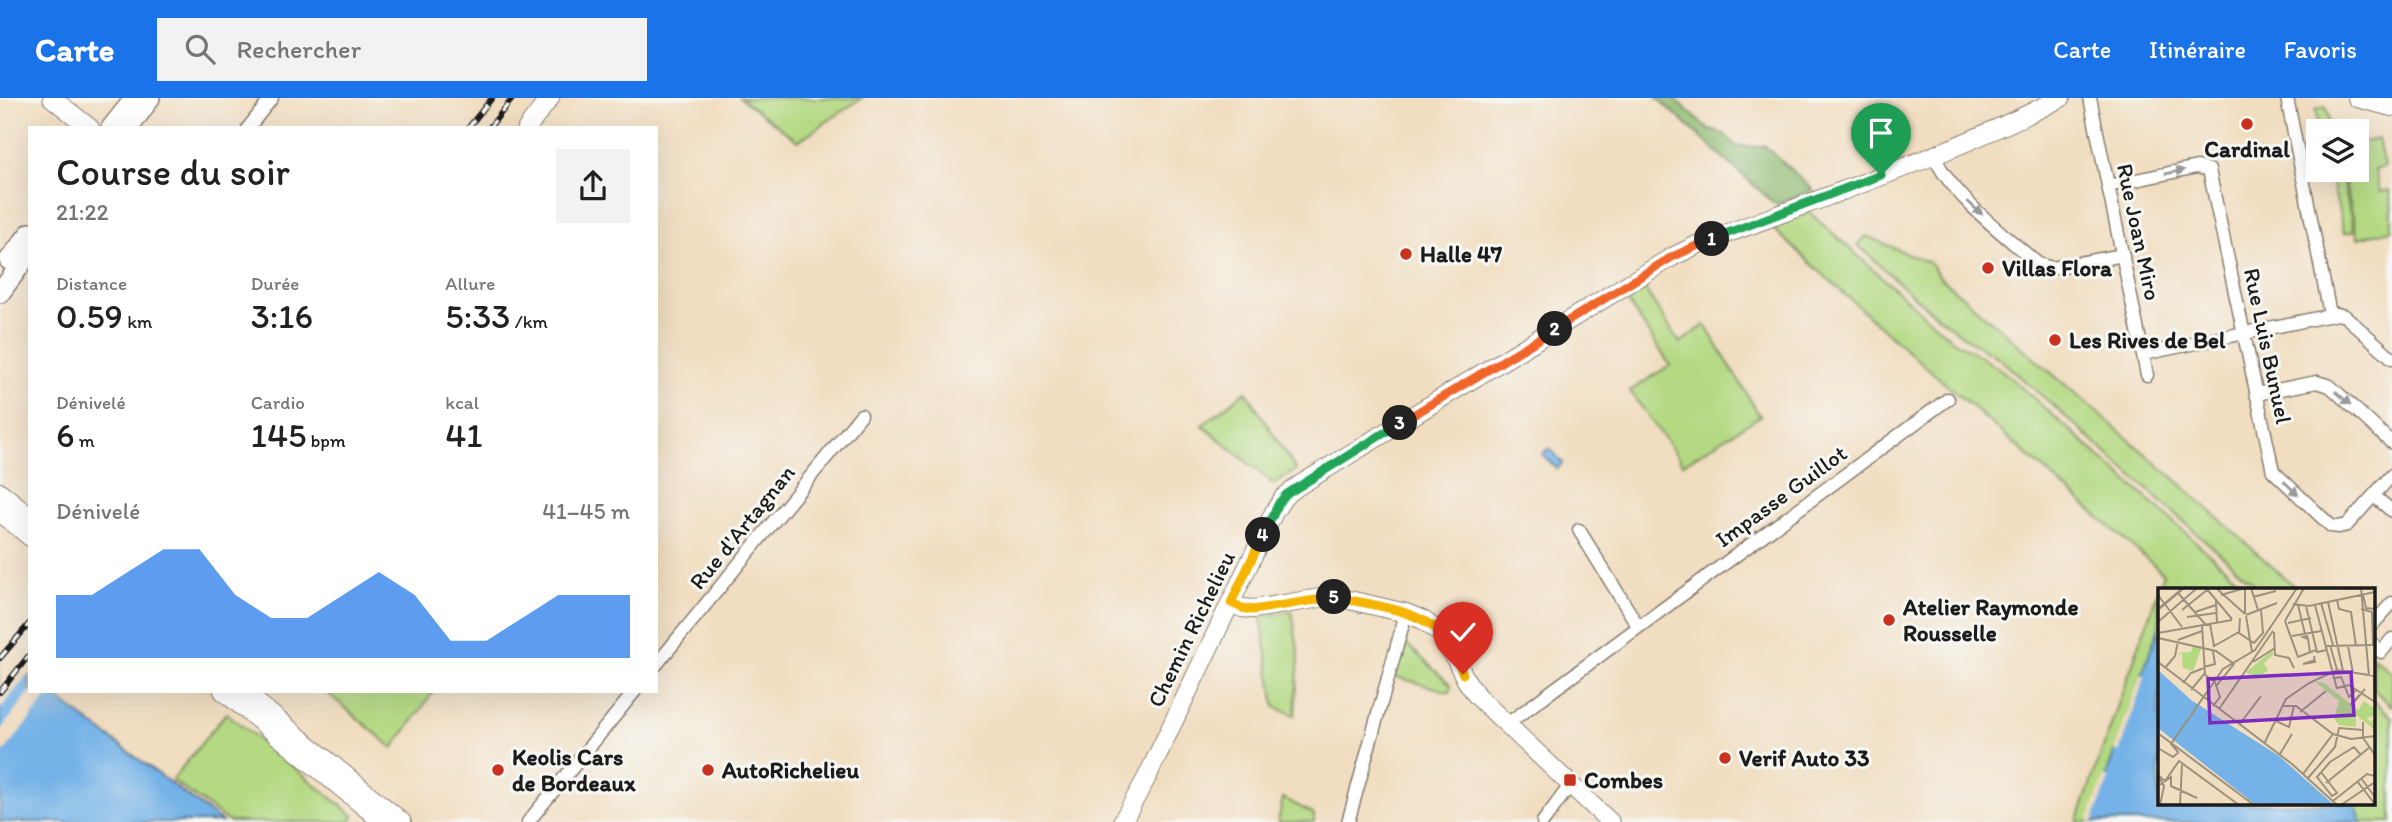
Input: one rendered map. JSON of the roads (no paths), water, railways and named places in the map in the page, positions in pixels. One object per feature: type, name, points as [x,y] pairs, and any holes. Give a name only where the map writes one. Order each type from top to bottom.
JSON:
[{"type":"main road","points":[[113,126],[135,98]]},
{"type":"main road","points":[[130,126],[150,98]]},
{"type":"main road","points":[[2,289],[28,237]]},
{"type":"main road","points":[[2,289],[28,255]]},
{"type":"street","points":[[52,98],[87,126]]},
{"type":"street","points":[[250,126],[272,98]]},
{"type":"street","points":[[529,126],[550,98]]},
{"type":"street","name":"Chemin Richelieu","points":[[1122,822],[1146,779],[1279,503],[1298,486],[1672,257],[1710,239],[1934,155],[2014,122],[2061,98]]},
{"type":"street","name":"Rue Joan Miro","points":[[2090,98],[2147,375]]},
{"type":"street","points":[[2287,98],[2330,314]]},
{"type":"street","points":[[2357,98],[2392,107]]},
{"type":"street","points":[[1934,155],[1946,178],[1962,196],[2038,264],[2052,268],[2123,255]]},
{"type":"street","name":"Rue Luis Bunuel","points":[[2108,186],[2197,167],[2208,170],[2273,471],[2331,526],[2347,525],[2392,475]]},
{"type":"street","points":[[2143,354],[2330,314],[2344,316],[2392,358]]},
{"type":"street","points":[[2256,394],[2317,382],[2324,383],[2392,443]]},
{"type":"street","name":"Impasse Guillot","points":[[1507,724],[1948,399]]},
{"type":"street","name":"Rue d'Artagnan","points":[[658,663],[861,415]]},
{"type":"street","points":[[0,492],[28,514]]},
{"type":"street","points":[[2374,496],[2392,512]]},
{"type":"street","points":[[0,503],[28,524]]},
{"type":"street","points":[[0,512],[28,535]]},
{"type":"street","points":[[1579,530],[1637,626]]},
{"type":"street","points":[[1231,603],[1253,610],[1332,596],[1423,620],[1444,636],[1477,696],[1611,822]]},
{"type":"street","points":[[2374,623],[2392,603]]},
{"type":"street","points":[[1348,822],[1406,614]]},
{"type":"street","points":[[2374,645],[2381,652],[2392,639]]},
{"type":"street","points":[[225,693],[383,822]]},
{"type":"street","points":[[245,693],[402,822]]},
{"type":"street","points":[[528,822],[633,693]]},
{"type":"street","points":[[1543,822],[1571,784]]},
{"type":"water","points":[[1549,448],[1563,463],[1557,469],[1542,454]]},
{"type":"water","points":[[2158,629],[2158,804],[2354,804],[2362,822],[2090,822]]},
{"type":"water","points":[[0,655],[28,676],[28,693],[51,693],[222,822],[0,822]]},
{"type":"railway","points":[[470,126],[492,98]]},
{"type":"railway","points":[[491,126],[513,98]]},
{"type":"railway","points":[[0,658],[28,625]]},
{"type":"railway","points":[[0,692],[28,657]]},
{"type":"place","name":"Cardinal","points":[[2247,124]]},
{"type":"place","name":"Halle 47","points":[[1406,254]]},
{"type":"place","name":"Villas Flora","points":[[1988,268]]},
{"type":"place","name":"Les Rives de Bel","points":[[2055,340]]},
{"type":"place","name":"Atelier Raymonde Rousselle","points":[[1889,620]]},
{"type":"place","name":"Verif Auto 33","points":[[1725,758]]},
{"type":"place","name":"Keolis Cars de Bordeaux","points":[[498,770]]},
{"type":"place","name":"AutoRichelieu","points":[[708,770]]},
{"type":"place","name":"Combes","points":[[1570,780]]}]
